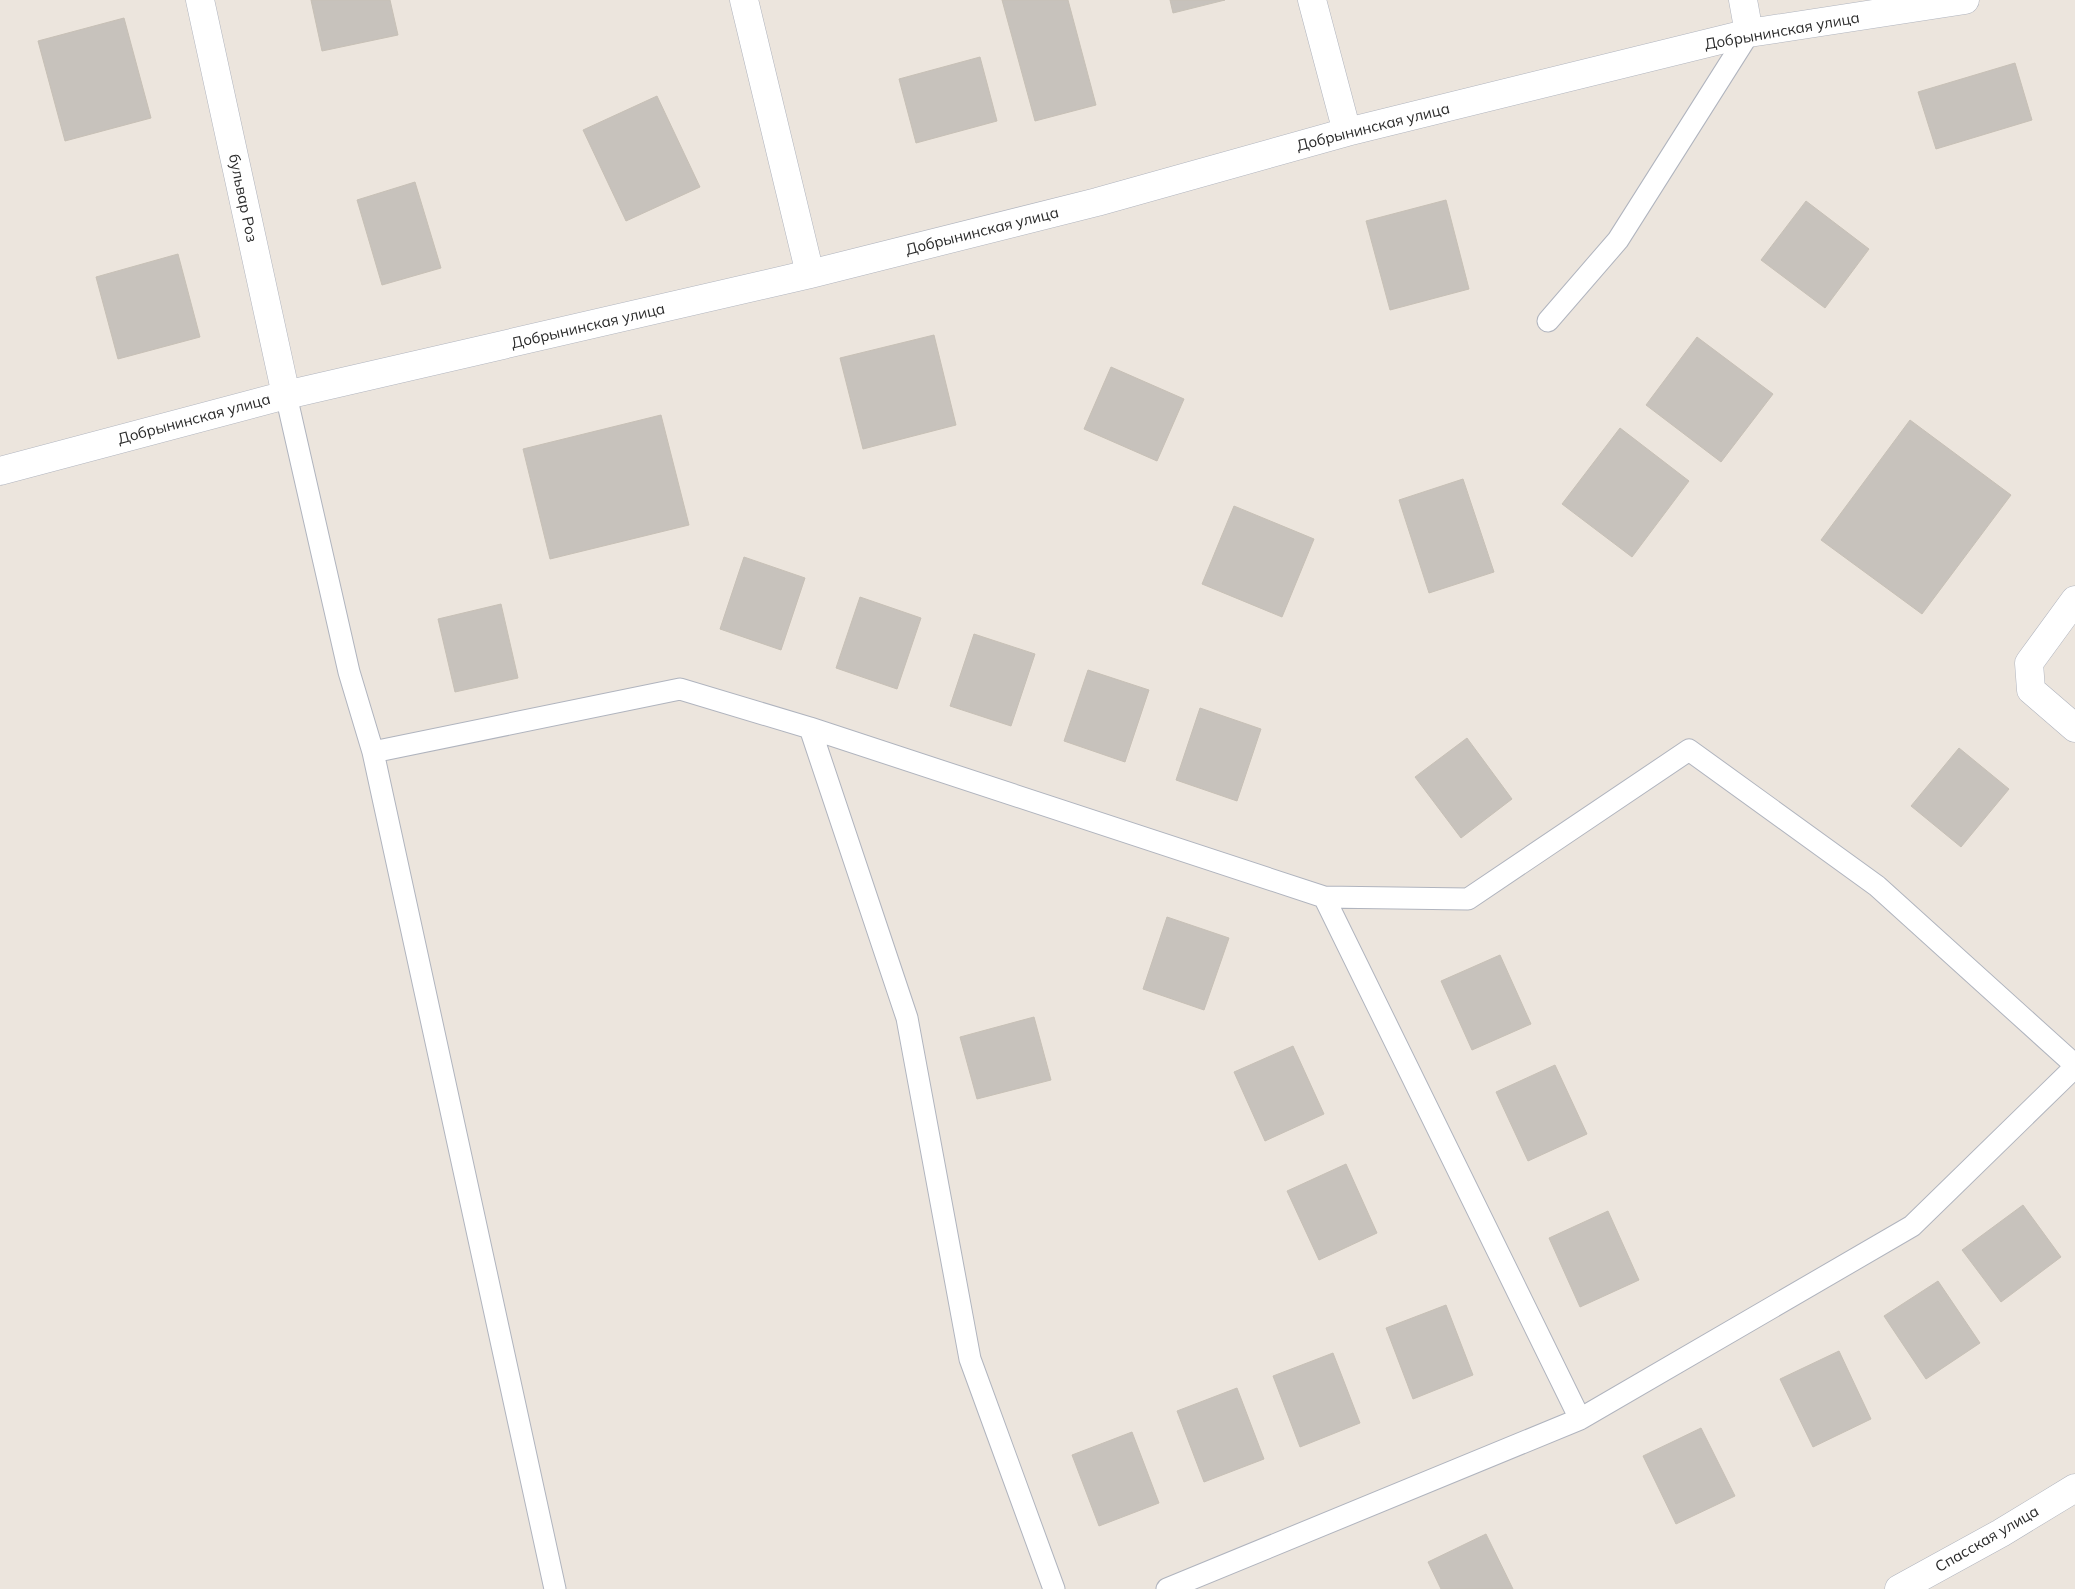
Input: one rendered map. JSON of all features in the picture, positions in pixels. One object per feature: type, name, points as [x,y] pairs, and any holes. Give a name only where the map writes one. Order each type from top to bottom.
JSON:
[{"type":"street","name":"бульвар Роз","points":[[200,0],[286,395]]},
{"type":"street","points":[[744,0],[810,274]]},
{"type":"street","points":[[1312,0],[1347,132]]},
{"type":"street","points":[[1743,0],[1749,33]]},
{"type":"street","name":"Добрынинская улица","points":[[0,470],[286,395],[810,274],[1097,202],[1347,132],[1749,33],[1964,0]]},
{"type":"street","points":[[2075,600],[2029,663],[2031,690],[2075,728]]},
{"type":"street","name":"Спасская улица","points":[[1899,1589],[2000,1533],[2075,1488]]},
{"type":"lane","points":[[1548,320],[1618,240],[1749,33]]},
{"type":"lane","points":[[286,395],[349,672],[373,752],[555,1589]]},
{"type":"lane","points":[[373,752],[680,689],[810,728],[1324,897],[1468,899],[1689,750],[1877,886],[2075,1066],[1912,1226],[1580,1419],[1167,1589]]},
{"type":"lane","points":[[810,728],[907,1018],[970,1359],[1054,1589]]},
{"type":"lane","points":[[1324,897],[1580,1419]]},
{"type":"building","points":[[311,0],[390,0],[398,35],[322,51]]},
{"type":"building","points":[[1002,0],[1068,0],[1096,105],[1035,121]]},
{"type":"building","points":[[1170,0],[1225,0],[1173,13]]},
{"type":"building","points":[[124,18],[151,118],[65,141],[38,41]]},
{"type":"building","points":[[980,57],[997,121],[916,143],[899,79]]},
{"type":"building","points":[[2015,63],[2032,120],[1936,149],[1918,92]]},
{"type":"building","points":[[657,96],[700,187],[626,221],[583,130]]},
{"type":"building","points":[[415,182],[441,268],[382,285],[357,200]]},
{"type":"building","points":[[1446,200],[1469,289],[1390,310],[1366,221]]},
{"type":"building","points":[[1806,201],[1869,249],[1825,308],[1761,260]]},
{"type":"building","points":[[178,254],[200,337],[118,359],[96,277]]},
{"type":"building","points":[[934,335],[956,425],[863,449],[840,358]]},
{"type":"building","points":[[1697,337],[1773,394],[1721,462],[1646,405]]},
{"type":"building","points":[[1111,367],[1184,399],[1157,461],[1084,429]]},
{"type":"building","points":[[661,415],[689,525],[550,559],[523,449]]},
{"type":"building","points":[[1910,420],[2011,495],[1922,614],[1821,540]]},
{"type":"building","points":[[1620,428],[1689,481],[1632,557],[1562,504]]},
{"type":"building","points":[[1463,479],[1494,572],[1429,593],[1399,500]]},
{"type":"building","points":[[1234,506],[1314,539],[1282,617],[1202,584]]},
{"type":"building","points":[[744,557],[805,578],[781,650],[720,629]]},
{"type":"building","points":[[860,597],[921,618],[897,689],[836,668]]},
{"type":"building","points":[[501,604],[518,678],[455,692],[438,619]]},
{"type":"building","points":[[974,634],[1035,654],[1011,726],[950,706]]},
{"type":"building","points":[[1088,670],[1149,690],[1125,762],[1064,741]]},
{"type":"building","points":[[1200,708],[1261,729],[1237,801],[1176,780]]},
{"type":"building","points":[[1467,738],[1512,799],[1461,838],[1415,777]]},
{"type":"building","points":[[1959,748],[2009,789],[1961,847],[1911,806]]},
{"type":"building","points":[[1167,917],[1229,938],[1204,1010],[1143,989]]},
{"type":"building","points":[[1500,955],[1531,1024],[1472,1050],[1441,981]]},
{"type":"building","points":[[1034,1017],[1051,1080],[977,1099],[960,1037]]},
{"type":"building","points":[[1293,1046],[1324,1114],[1265,1141],[1234,1072]]},
{"type":"building","points":[[1555,1065],[1587,1134],[1528,1161],[1496,1092]]},
{"type":"building","points":[[1346,1164],[1377,1233],[1319,1260],[1287,1191]]},
{"type":"building","points":[[2023,1205],[2061,1257],[2001,1302],[1962,1250]]},
{"type":"building","points":[[1608,1211],[1639,1280],[1580,1307],[1549,1238]]},
{"type":"building","points":[[1938,1281],[1980,1343],[1926,1379],[1884,1316]]},
{"type":"building","points":[[1446,1305],[1473,1375],[1413,1399],[1386,1328]]},
{"type":"building","points":[[1839,1351],[1871,1419],[1813,1447],[1780,1379]]},
{"type":"building","points":[[1333,1353],[1360,1423],[1300,1447],[1273,1376]]},
{"type":"building","points":[[1237,1388],[1264,1459],[1204,1482],[1177,1411]]},
{"type":"building","points":[[1701,1428],[1735,1496],[1676,1524],[1643,1456]]},
{"type":"building","points":[[1132,1432],[1159,1503],[1099,1526],[1072,1455]]},
{"type":"building","points":[[1486,1534],[1513,1589],[1441,1589],[1428,1562]]}]
